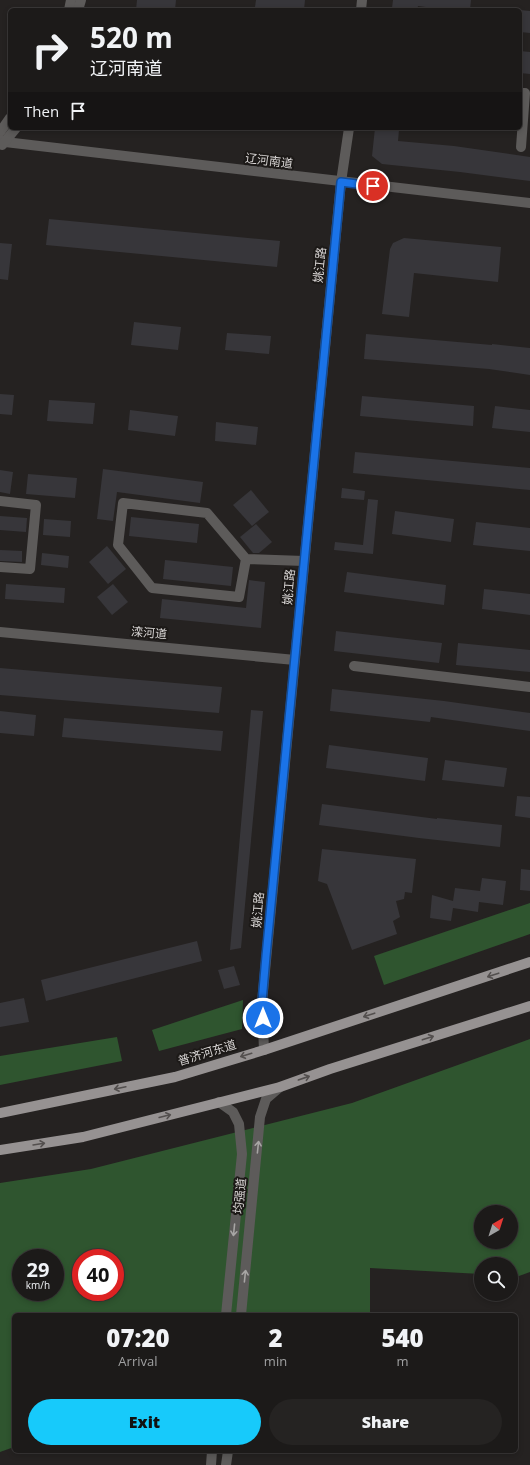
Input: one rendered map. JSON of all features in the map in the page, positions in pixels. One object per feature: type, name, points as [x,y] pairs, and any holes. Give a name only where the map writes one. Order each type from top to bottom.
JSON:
[{"type":"main road","name":"普济河东道","points":[[0,1113],[176,1077],[264,1050],[530,962]]},
{"type":"main road","points":[[0,1150],[83,1137],[280,1087],[330,1069],[530,1006]]},
{"type":"street","points":[[522,93],[525,93],[522,125]]},
{"type":"street","points":[[0,132],[8,121]]},
{"type":"street","points":[[2,143],[14,130]]},
{"type":"street","name":"姚江路","points":[[264,1050],[262,1002],[341,182],[349,130]]},
{"type":"street","points":[[520,147],[522,130]]},
{"type":"street","name":"辽河南道","points":[[2,143],[530,203]]},
{"type":"street","points":[[0,501],[36,505],[30,569],[0,567]]},
{"type":"street","points":[[246,559],[239,597],[152,588],[118,545],[123,504],[207,514],[246,559],[304,561]]},
{"type":"street","name":"滦河道","points":[[0,632],[295,660]]},
{"type":"street","points":[[354,666],[530,687]]},
{"type":"street","name":"均强道","points":[[241,1313],[260,1117],[266,1099],[280,1087]]},
{"type":"street","name":"均强道","points":[[219,1102],[233,1112],[239,1124],[242,1154],[226,1313]]},
{"type":"street","points":[[211,1465],[212,1453]]},
{"type":"street","points":[[226,1465],[228,1453]]},
{"type":"green space","points":[[530,903],[530,934],[384,985],[374,956]]},
{"type":"green space","points":[[243,1000],[242,1029],[159,1051],[152,1030]]},
{"type":"green space","points":[[117,1037],[122,1061],[0,1085],[0,1056]]},
{"type":"green space","points":[[530,1039],[530,1272],[518,1276],[518,1257],[474,1257],[474,1274],[370,1268],[370,1313],[12,1313],[12,1448],[0,1452],[0,1183],[91,1169],[352,1103]]},
{"type":"building","points":[[137,0],[176,0],[175,8],[136,8]]},
{"type":"building","points":[[256,0],[305,0],[304,8],[255,7]]},
{"type":"building","points":[[393,0],[471,0],[470,8],[434,8],[418,6],[418,8],[392,8]]},
{"type":"building","points":[[522,10],[530,11],[530,33],[522,32]]},
{"type":"building","points":[[522,51],[530,52],[530,74],[522,73]]},
{"type":"building","points":[[375,130],[399,130],[398,141],[454,146],[530,157],[530,181],[382,164],[372,156]]},
{"type":"building","points":[[49,219],[280,241],[277,267],[46,245]]},
{"type":"building","points":[[404,238],[501,247],[498,282],[414,273],[409,317],[382,314],[390,249],[393,243]]},
{"type":"building","points":[[0,243],[12,244],[8,280],[0,279]]},
{"type":"building","points":[[134,322],[181,327],[178,350],[131,345]]},
{"type":"building","points":[[227,333],[271,336],[269,354],[225,350]]},
{"type":"building","points":[[366,334],[530,348],[530,375],[489,369],[364,359]]},
{"type":"building","points":[[0,394],[14,395],[12,415],[0,414]]},
{"type":"building","points":[[362,396],[474,406],[473,426],[360,416]]},
{"type":"building","points":[[49,400],[95,403],[93,424],[47,421]]},
{"type":"building","points":[[495,406],[530,410],[530,432],[492,428]]},
{"type":"building","points":[[130,410],[178,416],[175,436],[128,430]]},
{"type":"building","points":[[216,422],[258,427],[256,445],[215,441]]},
{"type":"building","points":[[355,452],[530,468],[530,490],[353,473]]},
{"type":"building","points":[[103,469],[203,482],[200,503],[117,492],[113,521],[97,519]]},
{"type":"building","points":[[0,470],[13,472],[10,494],[0,492]]},
{"type":"building","points":[[28,474],[77,478],[75,498],[26,494]]},
{"type":"building","points":[[342,488],[365,491],[364,500],[341,498]]},
{"type":"building","points":[[251,490],[269,512],[252,526],[233,505]]},
{"type":"building","points":[[368,499],[378,500],[373,554],[334,550],[335,542],[363,545]]},
{"type":"building","points":[[395,511],[454,519],[451,542],[392,534]]},
{"type":"building","points":[[0,516],[27,518],[26,532],[0,530]]},
{"type":"building","points":[[131,517],[199,524],[197,543],[129,536]]},
{"type":"building","points":[[44,519],[71,521],[70,537],[43,535]]},
{"type":"building","points":[[476,522],[530,528],[530,551],[473,545]]},
{"type":"building","points":[[256,524],[272,542],[259,553],[253,553],[240,537]]},
{"type":"building","points":[[107,546],[126,569],[108,584],[89,562]]},
{"type":"building","points":[[0,550],[22,551],[22,562],[0,561]]},
{"type":"building","points":[[42,553],[69,556],[68,568],[41,565]]},
{"type":"building","points":[[165,560],[233,567],[231,586],[163,579]]},
{"type":"building","points":[[347,572],[446,585],[444,605],[344,592]]},
{"type":"building","points":[[249,580],[265,582],[261,628],[160,618],[162,599],[246,608]]},
{"type":"building","points":[[6,584],[65,588],[64,603],[5,599]]},
{"type":"building","points":[[113,584],[128,602],[112,615],[97,597]]},
{"type":"building","points":[[484,589],[530,594],[530,615],[482,609]]},
{"type":"building","points":[[336,631],[442,643],[439,663],[334,651]]},
{"type":"building","points":[[458,643],[530,650],[530,672],[456,665]]},
{"type":"building","points":[[0,668],[222,687],[219,713],[0,695]]},
{"type":"building","points":[[332,689],[444,701],[530,713],[530,731],[431,717],[430,722],[330,711]]},
{"type":"building","points":[[251,710],[263,711],[241,948],[230,950]]},
{"type":"building","points":[[0,711],[36,715],[34,736],[0,733]]},
{"type":"building","points":[[64,718],[223,731],[221,751],[62,737]]},
{"type":"building","points":[[329,745],[428,758],[425,781],[326,768]]},
{"type":"building","points":[[445,760],[507,768],[504,787],[442,780]]},
{"type":"building","points":[[517,796],[530,797],[530,818],[515,816]]},
{"type":"building","points":[[322,804],[437,819],[502,825],[500,847],[319,825]]},
{"type":"building","points":[[322,849],[416,859],[412,893],[405,892],[404,899],[396,901],[400,917],[393,921],[397,934],[352,950],[327,884],[318,881]]},
{"type":"building","points":[[521,869],[530,870],[530,891],[520,890]]},
{"type":"building","points":[[482,878],[506,881],[503,905],[479,902],[478,912],[453,908],[451,921],[430,918],[432,895],[453,901],[455,888],[480,891]]},
{"type":"building","points":[[197,941],[202,961],[46,1001],[41,980]]},
{"type":"building","points":[[234,966],[240,985],[224,989],[218,970]]},
{"type":"building","points":[[24,998],[29,1022],[0,1027],[0,1003]]},
{"type":"route","points":[[263,1018],[262,1002],[266,956],[341,182],[373,186]]}]
